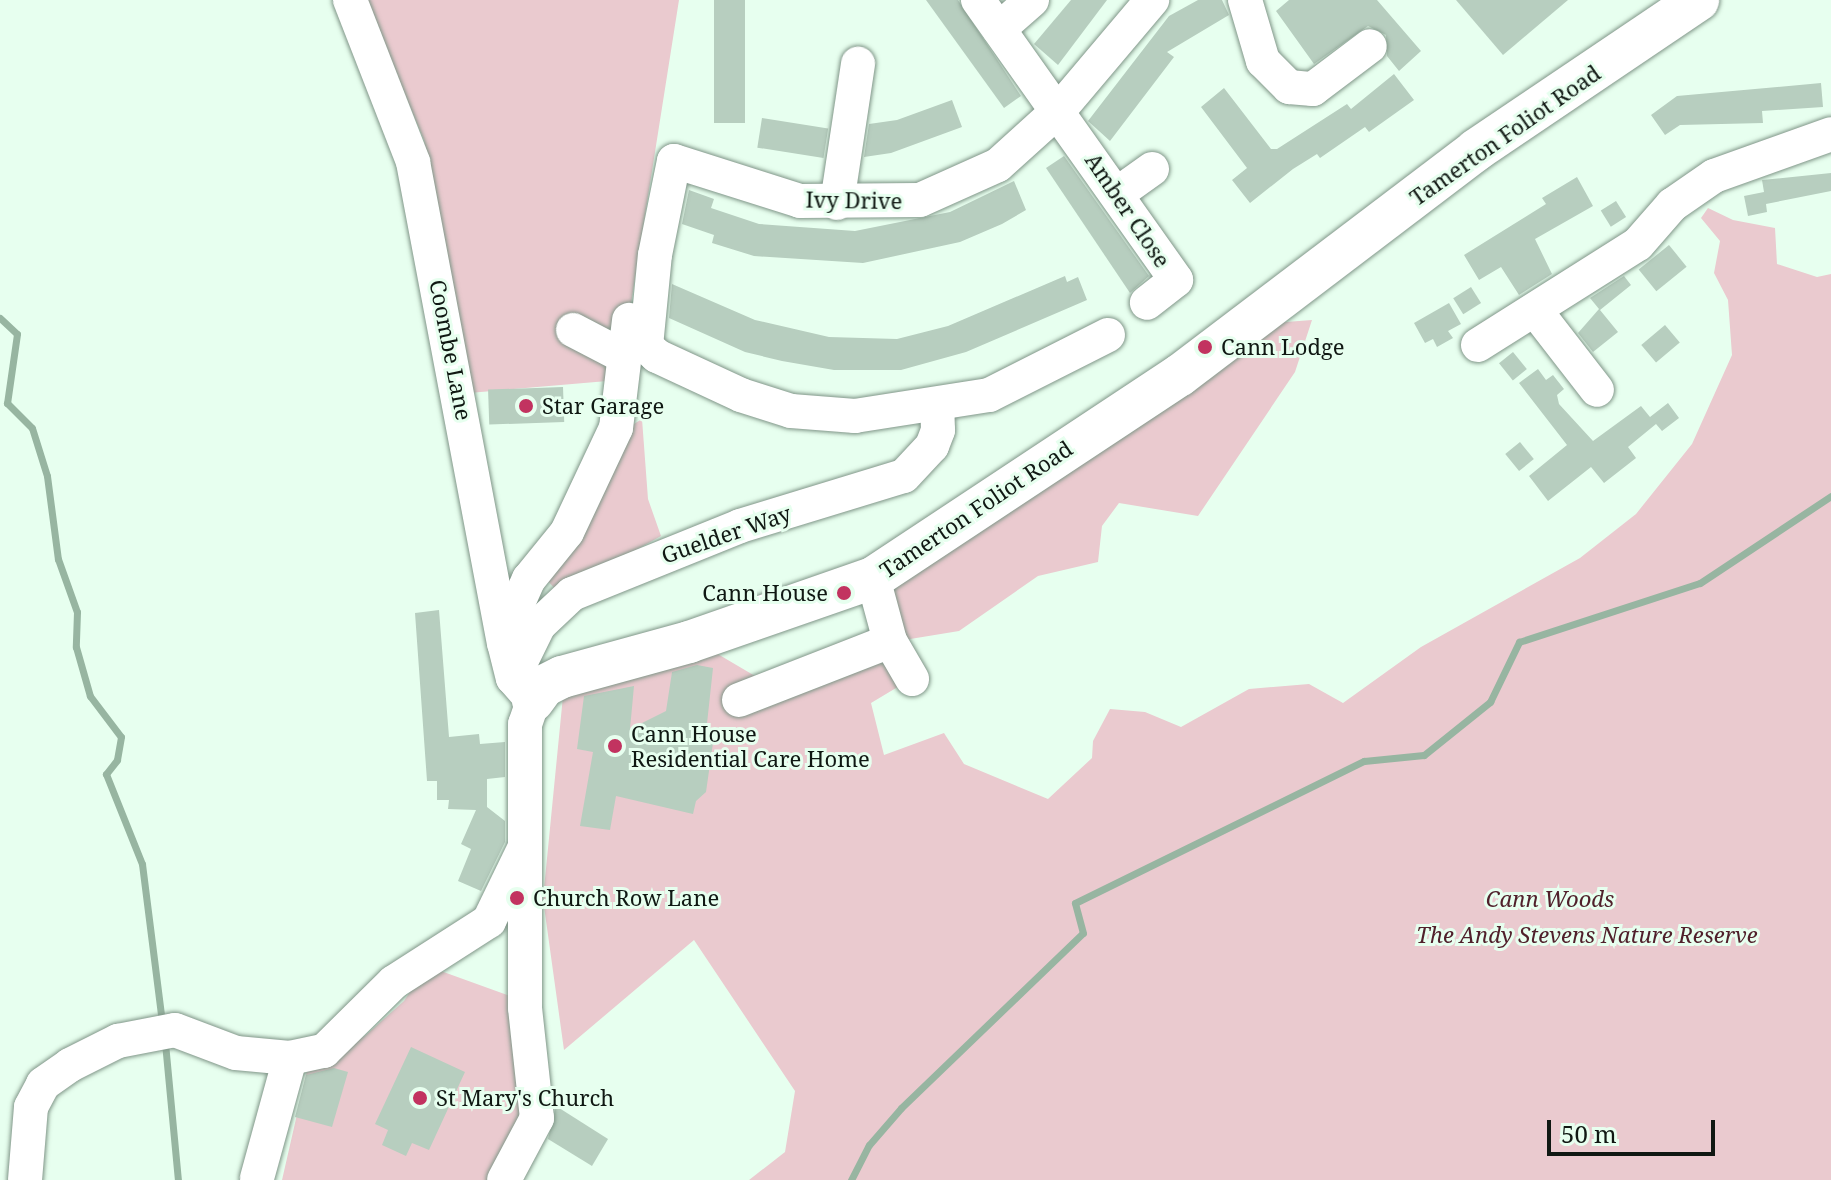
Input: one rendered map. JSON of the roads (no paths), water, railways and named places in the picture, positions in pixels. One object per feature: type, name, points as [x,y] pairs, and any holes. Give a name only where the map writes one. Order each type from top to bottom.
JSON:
[{"type":"main road","name":"Tamerton Foliot Road","points":[[518,680],[544,686],[562,677],[689,642],[873,578],[1180,375],[1476,150],[1698,0]]},
{"type":"street","name":"Coombe Lane","points":[[350,0],[413,162],[500,622],[518,680]]},
{"type":"street","name":"Amber Close","points":[[978,0],[1060,109],[1176,280],[1147,303]]},
{"type":"street","points":[[999,29],[1032,0]]},
{"type":"street","name":"Ivy Drive","points":[[633,341],[674,161],[754,190],[837,203],[920,200],[998,165],[1060,109],[1152,0]]},
{"type":"street","points":[[1245,0],[1263,61],[1289,87],[1313,89],[1370,46]]},
{"type":"street","points":[[837,203],[858,64]]},
{"type":"street","points":[[1478,345],[1638,244],[1672,205],[1714,176],[1831,134]]},
{"type":"street","points":[[1117,194],[1152,169]]},
{"type":"street","points":[[1535,310],[1597,390]]},
{"type":"street","points":[[573,330],[633,341],[680,368],[791,411],[855,416],[937,406],[989,395],[1108,335]]},
{"type":"street","points":[[504,1180],[537,1118],[525,1008],[528,841],[525,724],[518,680],[515,610],[529,579],[567,532],[616,428],[633,341]]},
{"type":"street","name":"Guelder Way","points":[[518,680],[539,625],[572,594],[740,526],[904,476],[932,446],[938,430],[937,406]]},
{"type":"street","points":[[500,622],[510,572]]},
{"type":"street","points":[[873,578],[890,641],[912,679]]},
{"type":"street","points":[[739,700],[890,641]]},
{"type":"street","points":[[25,1180],[14,1135],[43,1084],[118,1041],[162,1031],[236,1053],[290,1058],[324,1051],[394,982],[489,921],[528,841]]},
{"type":"street","points":[[257,1178],[290,1058]]},
{"type":"waterway","points":[[0,318],[17,334],[7,403],[32,428],[47,476],[58,559],[77,612],[76,647],[90,696],[121,737],[117,760],[106,774],[142,864],[162,1022]]},
{"type":"waterway","points":[[851,1180],[869,1145],[901,1108],[1083,933],[1075,903],[1364,761],[1424,755],[1490,702],[1519,642],[1700,583],[1831,496]]},
{"type":"waterway","points":[[165,1043],[178,1180]]},
{"type":"place","name":"Cann Lodge","points":[[1205,347]]},
{"type":"place","name":"Star Garage","points":[[526,406]]},
{"type":"place","name":"Cann House","points":[[844,593]]},
{"type":"place","name":"Cann House Residential Care Home","points":[[615,746]]},
{"type":"place","name":"Church Row Lane","points":[[517,898]]},
{"type":"place","name":"St Mary's Church","points":[[420,1098]]},
{"type":"park label","name":"Cann Woods","points":[[1550,899]]},
{"type":"park label","name":"The Andy Stevens Nature Reserve","points":[[1587,935]]}]
